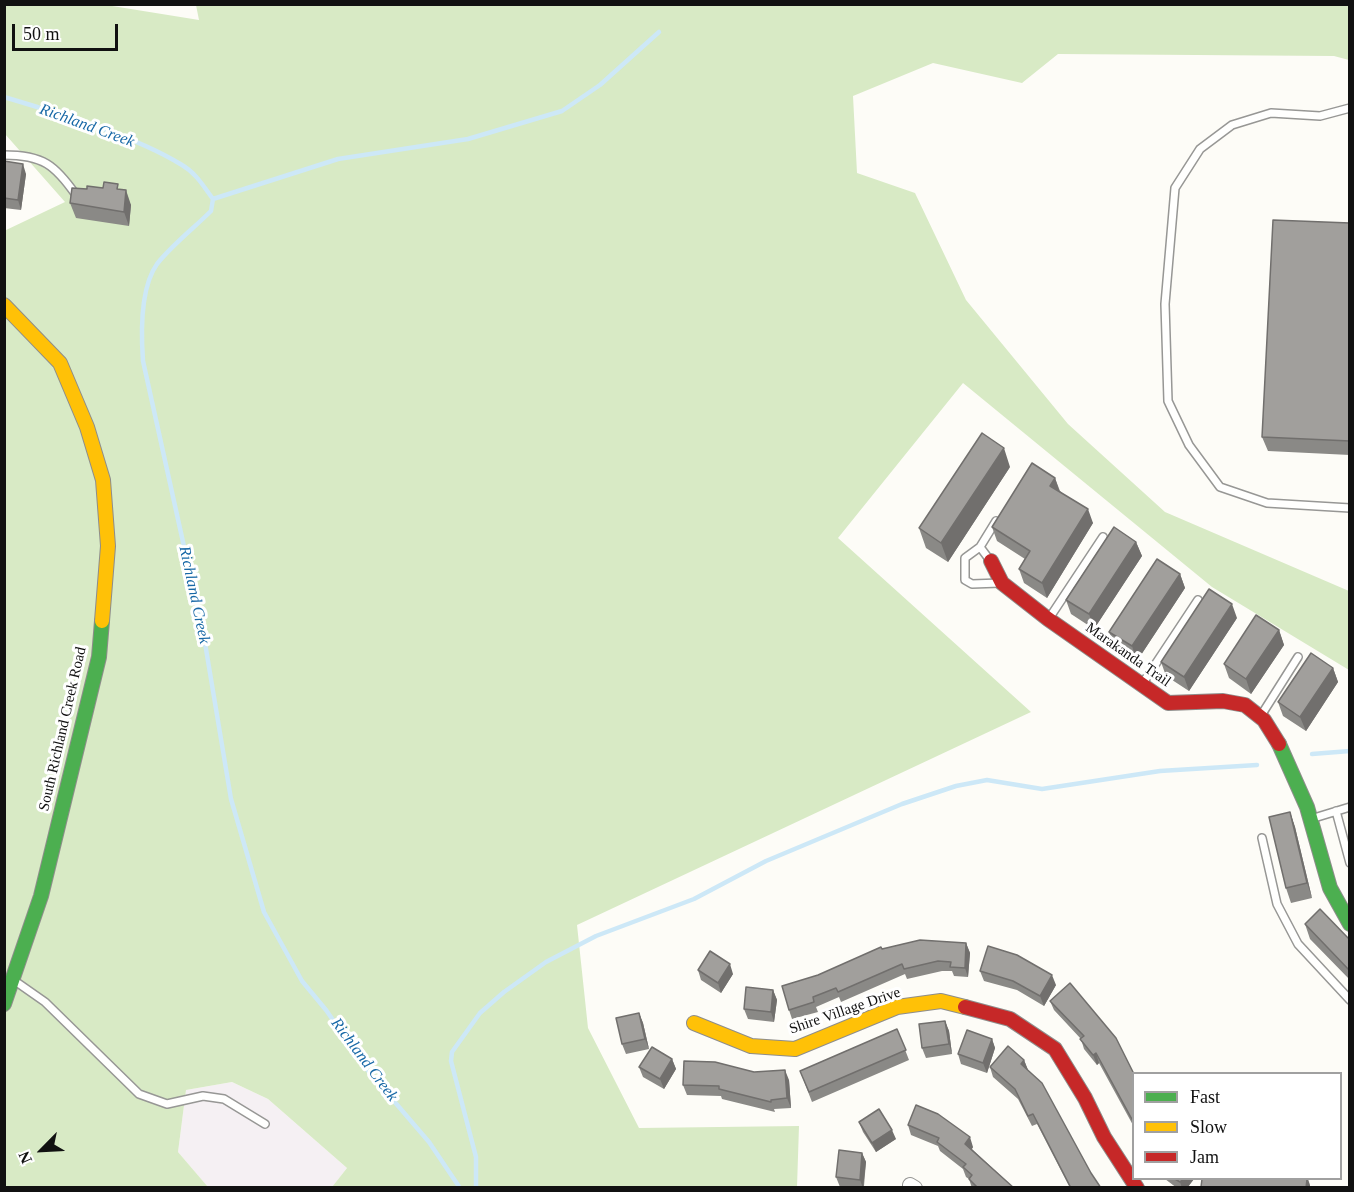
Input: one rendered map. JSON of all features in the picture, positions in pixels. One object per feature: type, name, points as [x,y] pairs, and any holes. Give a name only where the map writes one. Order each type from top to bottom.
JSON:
[{"type":"street","name":"South Richland Creek Road","points":[[4,306],[60,363],[87,427],[103,480],[108,546],[99,657],[41,896],[4,1004]]},
{"type":"street","name":"Marakanda Trail","points":[[991,561],[1002,583],[1048,619],[1168,703],[1185,705],[1219,700],[1242,704],[1260,716]]},
{"type":"street","points":[[1260,716],[1289,767],[1311,818],[1326,874],[1342,916],[1350,924]]},
{"type":"street","name":"Shire Village Drive","points":[[694,1023],[751,1046],[795,1049],[897,1007],[941,1002],[1010,1018],[1055,1049],[1085,1098],[1104,1137],[1137,1188]]},
{"type":"lane","points":[[1350,108],[1320,116],[1271,113],[1232,125],[1200,149],[1175,188],[1165,304],[1168,401],[1189,445],[1220,487],[1267,503],[1350,508]]},
{"type":"lane","points":[[4,155],[20,155],[58,170],[76,196]]},
{"type":"lane","points":[[1002,512],[980,547],[964,558],[965,580],[972,584],[1002,583]]},
{"type":"lane","points":[[1048,619],[1102,537]]},
{"type":"lane","points":[[980,547],[991,561]]},
{"type":"lane","points":[[1141,685],[1198,600]]},
{"type":"lane","points":[[1260,716],[1298,657]]},
{"type":"lane","points":[[1311,818],[1350,807]]},
{"type":"lane","points":[[1336,811],[1350,863]]},
{"type":"lane","points":[[1262,838],[1277,904],[1298,944],[1350,1000]]},
{"type":"lane","points":[[13,980],[45,1002],[139,1094],[150,1100],[167,1104],[203,1096],[224,1099],[265,1124]]},
{"type":"shaded area","points":[[232,1082],[268,1099],[347,1168],[332,1187],[208,1187],[178,1152],[186,1090]]},
{"type":"green space","points":[[5,5],[106,5],[199,20],[196,5],[1349,5],[1349,60],[1334,56],[1058,54],[1022,83],[933,63],[853,96],[857,173],[915,193],[966,300],[1068,424],[1165,512],[1349,591],[1349,670],[1212,587],[963,383],[838,538],[1031,712],[577,925],[588,1028],[639,1128],[799,1126],[797,1187],[332,1187],[347,1168],[268,1099],[232,1082],[186,1090],[178,1152],[208,1187],[5,1187],[4,231],[65,202],[5,134]]},
{"type":"building","points":[[4,161],[23,164],[18,200],[4,198]]},
{"type":"building","points":[[104,182],[118,184],[117,189],[126,190],[124,212],[70,203],[72,188],[87,189],[87,186],[103,188]]},
{"type":"building","points":[[1273,220],[1350,223],[1350,441],[1262,437]]},
{"type":"building","points":[[982,433],[1004,448],[941,543],[919,528]]},
{"type":"building","points":[[1032,463],[1055,478],[1050,486],[1088,509],[1042,583],[1019,569],[1030,551],[992,527]]},
{"type":"building","points":[[1114,527],[1136,542],[1089,614],[1066,600]]},
{"type":"building","points":[[1157,559],[1180,574],[1132,646],[1109,632]]},
{"type":"building","points":[[1209,589],[1232,604],[1184,677],[1161,662]]},
{"type":"building","points":[[1256,615],[1279,630],[1246,679],[1224,664]]},
{"type":"building","points":[[1311,653],[1333,668],[1300,717],[1278,702]]},
{"type":"building","points":[[1290,812],[1307,883],[1286,888],[1269,817]]},
{"type":"building","points":[[1320,909],[1350,940],[1350,971],[1305,924]]},
{"type":"building","points":[[920,940],[966,943],[965,968],[950,967],[951,962],[938,961],[904,969],[902,964],[838,992],[836,988],[813,997],[814,1002],[789,1010],[782,986],[818,975],[881,947],[882,949]]},
{"type":"building","points":[[988,946],[1017,955],[1052,975],[1040,996],[1013,981],[980,971]]},
{"type":"building","points":[[710,951],[730,964],[718,983],[698,970]]},
{"type":"building","points":[[1070,983],[1116,1038],[1133,1072],[1132,1119],[1096,1053],[1093,1055],[1080,1039],[1084,1036],[1050,1001]]},
{"type":"building","points":[[746,987],[773,990],[771,1012],[744,1009]]},
{"type":"building","points":[[639,1013],[645,1039],[622,1044],[616,1018]]},
{"type":"building","points":[[945,1021],[949,1044],[922,1048],[919,1024]]},
{"type":"building","points":[[897,1029],[906,1050],[809,1092],[800,1071]]},
{"type":"building","points":[[967,1030],[992,1039],[983,1063],[958,1054]]},
{"type":"building","points":[[1008,1046],[1024,1060],[1021,1064],[1042,1083],[1101,1188],[1071,1188],[1033,1114],[1028,1116],[1015,1089],[990,1067]]},
{"type":"building","points":[[652,1047],[672,1059],[660,1079],[639,1067]]},
{"type":"building","points":[[684,1061],[715,1062],[754,1072],[785,1070],[787,1098],[771,1100],[771,1102],[719,1089],[719,1086],[683,1085]]},
{"type":"building","points":[[916,1105],[938,1114],[970,1137],[965,1144],[1014,1188],[978,1188],[969,1179],[972,1175],[963,1167],[966,1164],[937,1142],[939,1138],[908,1125]]},
{"type":"building","points":[[879,1109],[892,1130],[872,1143],[859,1122]]},
{"type":"building","points":[[839,1150],[862,1153],[860,1180],[836,1177]]},
{"type":"building","points":[[1202,1180],[1307,1180],[1306,1188],[1201,1187]]},
{"type":"waterway","points":[[213,199],[338,159],[468,139],[562,111],[600,85],[659,32]]},
{"type":"waterway","name":"Richland Creek","points":[[4,97],[96,126],[163,154],[191,172],[213,199],[211,211],[169,250],[151,274],[143,311],[142,337],[143,361],[204,637],[231,799],[264,912],[302,981],[326,1010],[369,1072],[429,1142],[460,1188]]},
{"type":"waterway","points":[[1312,754],[1350,751]]},
{"type":"waterway","points":[[476,1188],[476,1157],[451,1061],[452,1052],[480,1013],[504,992],[546,962],[596,936],[694,899],[766,861],[902,804],[956,786],[987,780],[1042,789],[1160,771],[1257,765]]},
{"type":"traffic: fast","points":[[4,1004],[41,896],[99,657],[102,621]]},
{"type":"traffic: fast","points":[[1279,744],[1307,807],[1330,888],[1350,924]]},
{"type":"traffic: slow","points":[[4,305],[60,363],[87,427],[103,480],[108,546],[102,621]]},
{"type":"traffic: slow","points":[[694,1023],[751,1046],[795,1049],[897,1007],[941,1001],[965,1007]]},
{"type":"traffic: jam","points":[[991,561],[1002,583],[1048,619],[1168,703],[1223,701],[1245,705],[1264,720],[1279,744]]},
{"type":"traffic: jam","points":[[965,1007],[1010,1019],[1055,1049],[1085,1098],[1104,1137],[1137,1188]]}]
